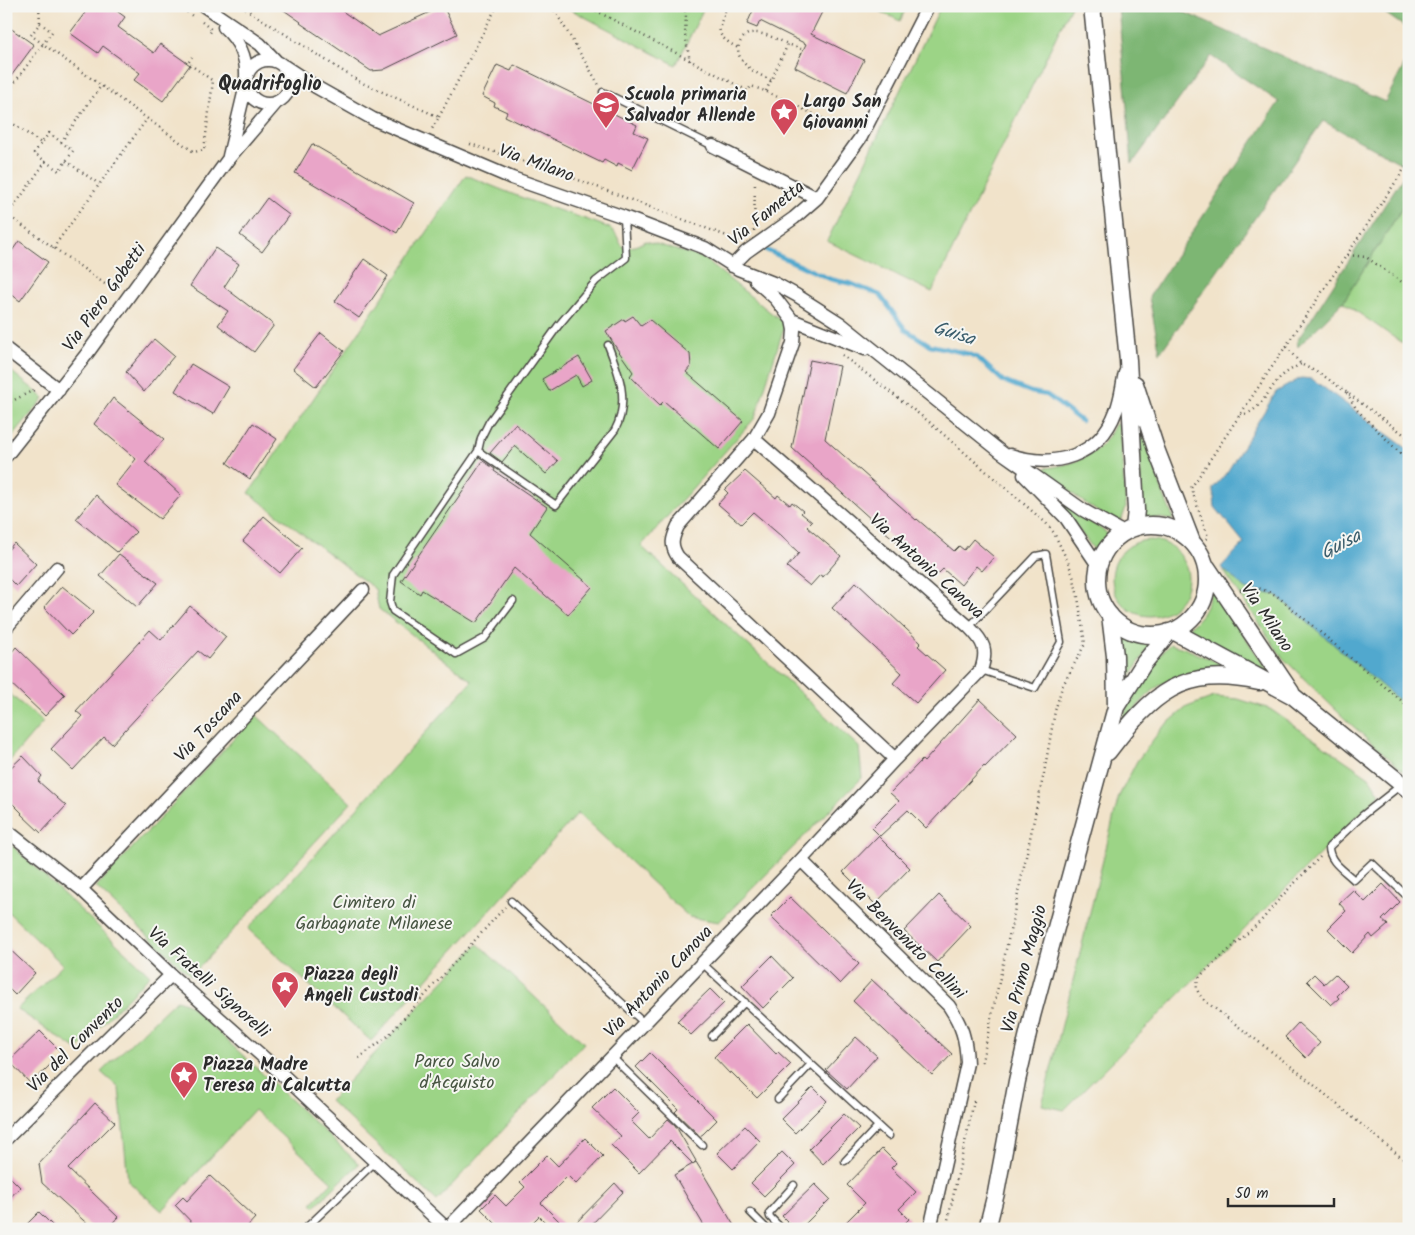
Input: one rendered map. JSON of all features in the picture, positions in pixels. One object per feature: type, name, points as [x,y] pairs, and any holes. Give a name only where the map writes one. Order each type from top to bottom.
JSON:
[{"type":"street","name":"Via Milano","points":[[203,6],[260,44],[280,63],[316,87],[373,120],[512,178],[624,217],[705,248],[732,266],[776,284],[822,311],[1001,452],[1083,510],[1129,531]]},
{"type":"street","name":"Via Milano","points":[[203,6],[235,36],[240,44],[246,69],[246,81]]},
{"type":"street","name":"Via Fametta","points":[[732,266],[755,245],[794,218],[817,198],[862,137],[928,6]]},
{"type":"street","points":[[1092,6],[1128,360],[1136,510],[1129,531]]},
{"type":"street","points":[[268,60],[280,63],[289,74],[290,84],[286,96],[276,103],[269,104],[257,101],[251,97],[246,81],[249,70],[254,64],[268,60]]},
{"type":"street","name":"Via Piero Gobetti","points":[[228,158],[246,81]]},
{"type":"street","name":"Via Milano","points":[[290,84],[316,87]]},
{"type":"street","name":"Via Piero Gobetti","points":[[6,456],[54,386],[92,347],[228,158],[276,103]]},
{"type":"street","points":[[714,146],[817,198]]},
{"type":"street","name":"Via Milano","points":[[744,272],[768,290],[792,320],[881,357]]},
{"type":"street","points":[[822,311],[804,311],[792,320],[794,330],[793,343],[769,413],[754,439],[678,526],[672,538],[672,548],[678,557],[895,759]]},
{"type":"street","points":[[793,343],[806,332],[815,329]]},
{"type":"street","points":[[6,349],[54,386]]},
{"type":"street","points":[[1001,452],[1024,459],[1054,461],[1076,456],[1092,446],[1105,430],[1116,411],[1128,360]]},
{"type":"street","points":[[1128,360],[1156,450],[1195,546],[1205,564],[1207,584],[1202,603],[1190,620],[1171,632],[1153,635],[1136,632],[1126,628],[1110,615],[1104,606],[1098,588],[1099,567],[1108,548],[1129,531],[1145,526],[1166,527],[1185,536],[1195,546]]},
{"type":"street","name":"Via Antonio Canova","points":[[447,1229],[981,670],[985,659],[984,649],[977,636],[969,627],[754,439]]},
{"type":"street","name":"Via Milano","points":[[1001,452],[1066,518],[1099,567]]},
{"type":"street","name":"Via Milano","points":[[1205,564],[1293,696]]},
{"type":"street","points":[[6,628],[57,568]]},
{"type":"street","name":"Via Toscana","points":[[80,889],[363,590]]},
{"type":"street","name":"Via Primo Maggio","points":[[987,1229],[1032,1016],[1104,758],[1116,707],[1115,656],[1110,615]]},
{"type":"street","name":"Via Milano","points":[[1171,632],[1293,696],[1405,787]]},
{"type":"street","name":"Via Primo Maggio","points":[[1116,707],[1144,663],[1171,632]]},
{"type":"street","name":"Via Primo Maggio","points":[[1104,758],[1137,715],[1168,690],[1187,682],[1210,677],[1238,677],[1260,682],[1293,696]]},
{"type":"street","name":"Via Fratelli Signorelli","points":[[6,830],[80,889],[447,1229]]},
{"type":"street","name":"Via Benvenuto Cellini","points":[[801,860],[940,996],[961,1024],[966,1044],[966,1062],[930,1229]]},
{"type":"street","name":"Via del Convento","points":[[6,1139],[171,975]]},
{"type":"street","name":"Via Primo Maggio","points":[[993,1229],[996,1193]]},
{"type":"lane","points":[[603,92],[714,146]]},
{"type":"lane","points":[[513,601],[484,638],[456,654],[394,612],[390,602],[393,575],[478,451],[481,438],[490,422],[558,326],[596,282],[626,258],[624,217]]},
{"type":"lane","points":[[478,451],[556,505],[615,430],[620,420],[621,382],[608,345]]},
{"type":"lane","points":[[969,627],[1036,556],[1046,554],[1061,642],[1040,680],[1035,688],[981,670]]},
{"type":"lane","points":[[1405,787],[1363,816],[1330,847],[1332,859],[1354,880],[1372,863],[1409,898]]},
{"type":"lane","points":[[511,901],[644,1022]]},
{"type":"lane","points":[[702,963],[889,1136]]},
{"type":"lane","points":[[712,1036],[745,1002]]},
{"type":"lane","points":[[612,1057],[702,1144]]},
{"type":"lane","points":[[778,1099],[811,1064]]},
{"type":"lane","points":[[845,1161],[878,1126]]},
{"type":"lane","points":[[305,1229],[375,1162]]},
{"type":"lane","points":[[782,1229],[770,1217],[769,1213],[794,1185]]},
{"type":"lane","points":[[750,1212],[767,1229]]},
{"type":"path","points":[[39,6],[40,23],[31,35],[194,152],[204,150],[213,80],[188,63],[192,57]]},
{"type":"path","points":[[179,6],[212,30],[209,34]]},
{"type":"path","points":[[439,116],[497,6]]},
{"type":"path","points":[[552,6],[603,92]]},
{"type":"path","points":[[587,6],[748,91],[751,86],[765,91],[862,137]]},
{"type":"path","points":[[630,6],[648,10],[672,9],[683,6],[686,15],[685,35],[690,62]]},
{"type":"path","points":[[726,6],[719,30],[724,40],[738,48]]},
{"type":"path","points":[[6,94],[52,32],[40,23]]},
{"type":"path","points":[[771,80],[749,68],[738,54],[738,48],[744,37],[753,32],[760,33],[801,49]]},
{"type":"path","points":[[765,91],[788,44]]},
{"type":"path","points":[[61,142],[101,86]]},
{"type":"path","points":[[6,119],[41,143]]},
{"type":"path","points":[[54,248],[147,119]]},
{"type":"path","points":[[49,133],[61,142],[73,151],[59,170],[34,153],[49,133]]},
{"type":"path","points":[[46,161],[7,214],[105,284]]},
{"type":"path","points":[[66,161],[99,184]]},
{"type":"path","points":[[1195,546],[1208,537],[1191,488],[1409,162]]},
{"type":"path","points":[[748,164],[756,183],[755,245]]},
{"type":"path","points":[[1347,254],[1366,257],[1409,287]]},
{"type":"path","points":[[1286,347],[1301,364],[1324,376],[1346,391],[1409,438]]},
{"type":"path","points":[[1240,414],[1252,411],[1284,374],[1301,364]]},
{"type":"path","points":[[6,404],[54,386]]},
{"type":"path","points":[[1346,391],[1357,410],[1409,462]]},
{"type":"path","points":[[1225,593],[1256,587],[1276,595],[1409,707]]},
{"type":"path","points":[[1330,847],[1282,896],[1261,921],[1200,976],[1196,985],[1197,992],[1205,1002],[1297,1072],[1409,1164]]},
{"type":"path","points":[[359,1058],[388,1036],[511,901]]},
{"type":"green space","points":[[564,6],[705,6],[676,65]]},
{"type":"green space","points":[[870,6],[907,6],[900,21]]},
{"type":"green space","points":[[941,6],[1071,6],[932,292],[827,241]]},
{"type":"green space","points":[[1118,6],[1170,6],[1385,102],[1409,56],[1409,197],[1343,302],[1298,347],[1297,341],[1408,169],[1323,121],[1160,353],[1149,297],[1279,102],[1211,56],[1132,164]]},
{"type":"green space","points":[[1375,6],[1409,6],[1409,30]]},
{"type":"green space","name":"Cimitero di Garbagnate Milanese","points":[[466,175],[531,201],[607,227],[613,230],[623,246],[635,246],[646,241],[703,258],[785,324],[755,418],[641,546],[859,747],[862,778],[719,922],[689,917],[578,813],[371,1041],[248,929],[472,681],[379,609],[375,589],[249,493]]},
{"type":"green space","points":[[1409,197],[1409,348],[1343,302]]},
{"type":"green space","points":[[6,367],[44,398],[6,444]]},
{"type":"green space","points":[[1115,424],[1119,425],[1126,507],[1122,519],[1117,521],[1088,505],[1044,471],[1046,468],[1068,464],[1087,456],[1096,450],[1110,435]]},
{"type":"green space","points":[[1139,424],[1173,517],[1172,520],[1142,518]]},
{"type":"green space","points":[[1049,492],[1108,534],[1096,552]]},
{"type":"green space","points":[[1143,540],[1157,540],[1171,546],[1182,557],[1188,571],[1185,593],[1177,605],[1157,616],[1143,616],[1129,610],[1118,599],[1112,585],[1112,571],[1118,557],[1129,546]]},
{"type":"green space","points":[[1221,567],[1246,589],[1276,595],[1409,709],[1409,776],[1345,719],[1282,657]]},
{"type":"green space","points":[[1211,586],[1268,671],[1263,673],[1226,649],[1184,631],[1203,612]]},
{"type":"green space","points":[[1117,632],[1134,639],[1152,640],[1152,643],[1124,685]]},
{"type":"green space","points":[[1170,644],[1224,665],[1223,668],[1188,674],[1163,683],[1126,720],[1123,717],[1137,688],[1155,660]]},
{"type":"green space","points":[[6,691],[43,722],[6,765]]},
{"type":"green space","points":[[1214,697],[1238,699],[1270,709],[1369,777],[1380,794],[1064,1110],[1042,1105],[1119,796],[1137,761],[1162,728],[1187,707]]},
{"type":"green space","points":[[256,715],[351,803],[191,976],[96,887]]},
{"type":"green space","points":[[6,840],[150,975],[77,1050],[17,1009],[63,965],[6,910]]},
{"type":"green space","name":"Parco Salvo d'Acquisto","points":[[478,944],[584,1043],[437,1201],[330,1101]]},
{"type":"green space","points":[[177,1000],[188,1004],[359,1164],[315,1206],[312,1203],[332,1182],[254,1110],[162,1211],[128,1181],[119,1088],[101,1072]]},
{"type":"water","points":[[1301,378],[1312,379],[1409,450],[1409,709],[1276,595],[1246,589],[1221,567],[1244,543],[1215,507],[1213,488],[1226,474],[1276,392]]},
{"type":"building","points":[[90,6],[110,6],[125,17],[118,27],[154,53],[160,44],[190,65],[163,101],[134,80],[140,73],[103,46],[98,53],[70,33]]},
{"type":"building","points":[[278,6],[335,6],[378,36],[443,6],[457,34],[383,70],[371,71]]},
{"type":"building","points":[[755,6],[825,6],[811,34],[864,60],[847,93],[795,67],[806,44],[760,21],[757,28],[747,24]]},
{"type":"building","points":[[6,25],[34,45],[6,83]]},
{"type":"building","points":[[497,65],[511,71],[514,65],[637,125],[634,132],[648,138],[632,170],[618,163],[617,167],[604,160],[602,163],[505,116],[507,112],[494,106],[495,103],[482,96]]},
{"type":"building","points":[[312,144],[414,203],[397,233],[295,173]]},
{"type":"building","points":[[267,198],[289,215],[262,252],[240,235]]},
{"type":"building","points":[[19,241],[48,262],[20,301],[6,290],[6,247],[12,251]]},
{"type":"building","points":[[215,248],[239,264],[224,287],[274,325],[254,352],[218,325],[228,311],[190,286]]},
{"type":"building","points":[[364,259],[388,276],[359,318],[335,301]]},
{"type":"building","points":[[633,316],[641,326],[650,320],[690,354],[691,366],[686,372],[743,421],[719,449],[664,401],[660,405],[630,376],[633,372],[606,331],[624,319],[625,321]]},
{"type":"building","points":[[321,333],[344,351],[316,387],[293,369]]},
{"type":"building","points":[[154,339],[174,356],[144,392],[126,372]]},
{"type":"building","points":[[579,357],[592,380],[582,386],[576,375],[549,391],[542,379]]},
{"type":"building","points":[[810,360],[840,366],[825,439],[916,520],[954,551],[959,546],[964,550],[973,539],[994,557],[982,571],[976,566],[961,585],[943,569],[937,575],[883,530],[792,448]]},
{"type":"building","points":[[191,364],[229,387],[213,414],[175,391]]},
{"type":"building","points":[[113,398],[164,439],[145,462],[181,495],[160,519],[115,485],[136,459],[94,424]]},
{"type":"building","points":[[253,423],[277,439],[250,479],[227,463]]},
{"type":"building","points":[[515,424],[558,461],[546,474],[515,446],[502,462],[490,453]]},
{"type":"building","points":[[483,461],[495,469],[494,471],[547,507],[530,533],[592,587],[568,615],[514,568],[476,623],[422,590],[420,594],[401,581]]},
{"type":"building","points":[[745,471],[776,498],[778,495],[790,505],[792,502],[803,511],[801,513],[812,522],[807,527],[841,556],[823,577],[820,575],[810,586],[787,567],[799,553],[781,536],[753,512],[741,524],[718,504],[728,493],[725,490]]},
{"type":"building","points":[[96,495],[136,532],[117,552],[76,519]]},
{"type":"building","points":[[264,516],[302,548],[280,573],[243,541]]},
{"type":"building","points":[[14,543],[36,564],[16,586],[6,576],[6,552]]},
{"type":"building","points":[[119,554],[158,583],[137,607],[100,576]]},
{"type":"building","points":[[856,582],[921,643],[918,646],[945,670],[916,703],[893,683],[902,673],[832,608]]},
{"type":"building","points":[[62,586],[94,612],[71,635],[44,607]]},
{"type":"building","points":[[190,606],[226,637],[208,659],[198,651],[112,744],[104,737],[73,770],[51,749],[82,716],[76,711],[150,630],[161,640]]},
{"type":"building","points":[[16,647],[65,695],[45,716],[6,679],[6,659]]},
{"type":"building","points":[[980,699],[1017,734],[926,828],[908,810],[880,836],[872,828],[899,801],[890,793],[922,760],[924,762]]},
{"type":"building","points":[[23,756],[42,776],[38,781],[66,806],[41,833],[6,797],[6,772]]},
{"type":"building","points":[[878,836],[910,868],[875,904],[843,872]]},
{"type":"building","points":[[1383,884],[1400,902],[1382,920],[1388,925],[1373,938],[1370,934],[1352,953],[1328,929],[1346,911],[1339,903],[1353,890],[1365,902]]},
{"type":"building","points":[[939,895],[971,926],[937,962],[904,931]]},
{"type":"building","points":[[790,897],[859,964],[840,984],[771,916]]},
{"type":"building","points":[[6,946],[35,973],[15,995],[6,986]]},
{"type":"building","points":[[772,956],[793,978],[763,1008],[742,986]]},
{"type":"building","points":[[1314,974],[1324,984],[1335,974],[1347,986],[1337,996],[1339,998],[1331,1005],[1307,981]]},
{"type":"building","points":[[872,980],[952,1054],[932,1075],[853,1001]]},
{"type":"building","points":[[710,989],[724,1003],[691,1035],[677,1021]]},
{"type":"building","points":[[1298,1023],[1320,1043],[1306,1058],[1285,1037]]},
{"type":"building","points":[[747,1024],[776,1054],[778,1052],[791,1064],[757,1098],[714,1057]]},
{"type":"building","points":[[40,1031],[62,1053],[31,1084],[9,1061]]},
{"type":"building","points":[[856,1037],[877,1056],[847,1089],[826,1070]]},
{"type":"building","points":[[650,1053],[717,1120],[700,1136],[675,1112],[678,1109],[636,1067]]},
{"type":"building","points":[[613,1087],[639,1113],[631,1121],[649,1139],[668,1119],[675,1125],[696,1161],[693,1164],[670,1141],[639,1173],[611,1145],[621,1136],[592,1108]]},
{"type":"building","points":[[813,1087],[827,1101],[795,1133],[781,1119]]},
{"type":"building","points":[[95,1103],[115,1122],[68,1169],[118,1217],[107,1229],[93,1229],[42,1183],[39,1164]]},
{"type":"building","points":[[844,1114],[859,1128],[823,1164],[809,1149]]},
{"type":"building","points":[[745,1126],[760,1141],[733,1169],[717,1153]]},
{"type":"building","points":[[585,1138],[603,1156],[576,1184],[568,1176],[541,1203],[567,1229],[552,1229],[539,1216],[526,1229],[501,1229],[481,1209],[495,1195],[506,1206],[525,1187],[520,1182],[547,1155],[558,1166]]},
{"type":"building","points":[[882,1149],[896,1163],[891,1168],[916,1192],[899,1209],[909,1219],[899,1229],[839,1229],[865,1203],[847,1185]]},
{"type":"building","points":[[782,1152],[795,1165],[764,1196],[751,1183]]},
{"type":"building","points":[[696,1162],[736,1229],[706,1229],[674,1175]]},
{"type":"building","points":[[6,1173],[20,1187],[6,1202]]},
{"type":"building","points":[[210,1176],[255,1218],[245,1229],[198,1229],[175,1205],[183,1197],[187,1201]]},
{"type":"building","points":[[615,1183],[623,1192],[587,1229],[570,1229]]},
{"type":"building","points":[[815,1184],[830,1199],[800,1229],[795,1229],[782,1216]]},
{"type":"building","points":[[39,1212],[56,1229],[22,1229]]},
{"type":"waterway","name":"Guisa","points":[[766,250],[830,279],[852,284],[880,295],[906,330],[930,345],[969,354],[978,358],[1003,381],[1031,392],[1047,395],[1081,421]]},
{"type":"place","name":"Scuola primaria Salvador Allende","points":[[606,129]]},
{"type":"place","name":"Largo San Giovanni","points":[[784,136]]},
{"type":"place","name":"Piazza degli Angeli Custodi","points":[[285,1009]]},
{"type":"place","name":"Piazza Madre Teresa di Calcutta","points":[[184,1099]]},
{"type":"district","name":"Quadrifoglio","points":[[270,85]]}]
